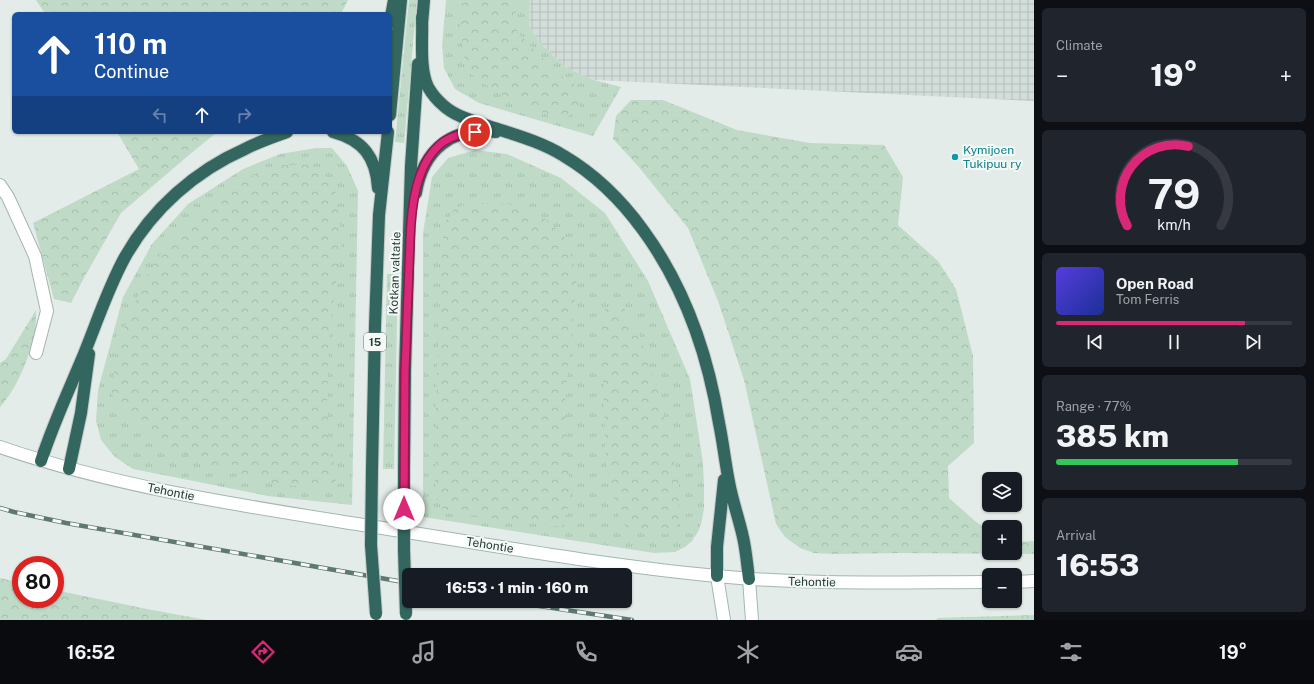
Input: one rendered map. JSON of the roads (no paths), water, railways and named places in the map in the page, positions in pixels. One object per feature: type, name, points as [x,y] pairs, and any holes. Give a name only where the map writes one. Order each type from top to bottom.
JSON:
[{"type":"highway","points":[[392,12],[394,0]]},
{"type":"highway","points":[[392,94],[401,0]]},
{"type":"highway","name":"Kotkan valtatie","points":[[407,617],[404,550],[405,371],[413,126],[424,0]]},
{"type":"highway","points":[[422,17],[423,66],[425,79],[436,98],[444,106],[456,114],[543,145],[563,155],[584,169],[601,182],[624,205],[659,253],[683,301],[699,343],[711,384],[730,489],[742,534],[749,579]]},
{"type":"highway","points":[[410,227],[417,185],[422,171],[434,150],[443,142],[453,137],[475,132],[489,132],[517,136]]},
{"type":"highway","points":[[41,461],[50,433],[106,298],[126,257],[138,237],[154,216],[174,195],[196,177],[219,162],[244,149],[285,134]]},
{"type":"highway","points":[[340,134],[359,143],[373,162],[376,172],[379,215]]},
{"type":"highway","name":"Kotkan valtatie","points":[[376,617],[371,545],[375,326],[379,215],[388,134]]},
{"type":"highway","points":[[69,469],[81,413],[89,353],[97,319]]},
{"type":"highway","points":[[717,576],[717,547],[725,475],[724,452]]},
{"type":"street","points":[[0,185],[8,197],[35,256],[46,311],[36,353]]},
{"type":"street","name":"Tehontie","points":[[0,447],[69,469],[154,489],[274,511],[570,558],[717,576],[809,583],[982,582]]},
{"type":"street","points":[[717,576],[724,620]]},
{"type":"street","points":[[749,579],[752,620]]},
{"type":"street","points":[[1022,582],[1034,581]]},
{"type":"railway","points":[[0,508],[66,523],[402,582]]},
{"type":"railway","points":[[552,608],[632,620]]},
{"type":"place","name":"Kymijoen Tukipuu ry","points":[[955,157]]}]
